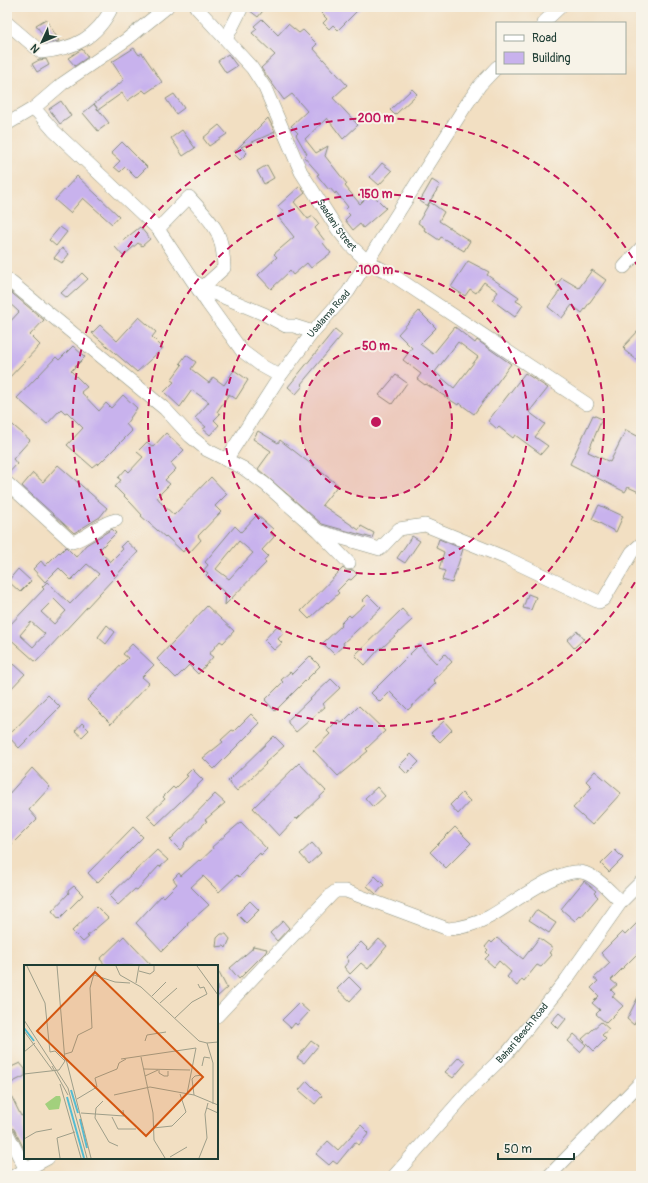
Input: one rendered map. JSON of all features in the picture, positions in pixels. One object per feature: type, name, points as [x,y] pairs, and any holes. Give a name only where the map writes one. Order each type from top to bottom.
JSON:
[{"type":"street","points":[[7,23],[41,52],[54,51],[74,45],[93,34],[102,26],[112,7]]},
{"type":"street","points":[[7,124],[34,108],[62,84],[126,40],[166,7]]},
{"type":"street","name":"Saadani Street","points":[[196,7],[252,68],[265,88],[300,172],[350,245],[368,262],[391,274],[587,404]]},
{"type":"street","points":[[226,40],[242,7]]},
{"type":"street","points":[[544,22],[560,7]]},
{"type":"street","name":"Usalama Road","points":[[226,460],[280,376],[313,332],[348,292],[464,108],[480,85],[496,68]]},
{"type":"street","points":[[34,108],[54,131],[158,229],[189,277],[242,351],[262,366],[280,376]]},
{"type":"street","points":[[158,229],[189,197],[219,232],[222,244],[224,268],[202,288]]},
{"type":"street","points":[[624,267],[641,248]]},
{"type":"street","points":[[189,277],[202,288],[264,314],[286,326],[294,326],[313,332]]},
{"type":"street","points":[[7,279],[165,409],[190,436],[207,450],[243,468],[265,484],[318,531],[349,563]]},
{"type":"street","points":[[7,483],[72,542],[84,539],[108,521],[116,520]]},
{"type":"street","points":[[318,531],[380,549],[399,529],[425,525],[506,558],[599,602],[604,599],[632,552],[641,544]]},
{"type":"street","points":[[218,1015],[336,891],[346,891],[448,929],[460,929],[488,918],[537,886],[575,872],[584,872],[594,878],[620,902]]},
{"type":"street","name":"Bahari Beach Road","points":[[394,1176],[471,1088],[508,1052],[566,980],[620,902],[640,882]]},
{"type":"street","points":[[549,1176],[641,1082]]},
{"type":"street","points":[[7,1133],[25,1168]]},
{"type":"street","points":[[14,1176],[25,1168],[46,1159]]},
{"type":"building","points":[[250,7],[266,7],[258,17],[249,10]]},
{"type":"building","points":[[327,7],[361,7],[338,30],[333,25],[329,29],[323,23],[327,19],[321,13]]},
{"type":"building","points":[[46,19],[59,41],[48,43],[36,25]]},
{"type":"building","points":[[262,19],[278,35],[288,24],[299,33],[303,30],[317,44],[313,48],[347,85],[333,98],[358,125],[343,139],[327,118],[305,139],[316,153],[328,146],[325,156],[347,184],[345,186],[360,204],[371,193],[386,208],[363,228],[360,224],[353,230],[345,220],[350,215],[345,210],[348,207],[336,192],[335,194],[330,188],[329,190],[317,175],[319,174],[304,157],[307,154],[296,135],[298,133],[291,126],[307,111],[292,94],[284,100],[261,68],[275,55],[252,33],[257,29],[254,26]]},
{"type":"building","points":[[134,48],[139,55],[142,53],[162,82],[146,93],[143,90],[127,101],[122,93],[98,110],[94,104],[124,80],[112,62]]},
{"type":"building","points":[[82,49],[88,57],[75,66],[68,58]]},
{"type":"building","points":[[228,54],[237,66],[226,73],[218,61]]},
{"type":"building","points":[[46,59],[49,65],[37,72],[32,64],[39,60]]},
{"type":"building","points":[[412,89],[417,94],[395,115],[390,110]]},
{"type":"building","points":[[174,94],[184,108],[176,114],[166,99]]},
{"type":"building","points":[[61,101],[71,116],[60,124],[49,109]]},
{"type":"building","points":[[94,104],[109,123],[98,131],[83,113]]},
{"type":"building","points":[[268,118],[275,132],[241,147],[247,153],[240,160],[233,153]]},
{"type":"building","points":[[219,125],[227,134],[209,146],[203,138]]},
{"type":"building","points":[[182,130],[195,148],[183,156],[171,138]]},
{"type":"building","points":[[122,142],[147,167],[136,178],[125,167],[120,172],[114,167],[120,161],[111,153]]},
{"type":"building","points":[[382,163],[392,171],[379,185],[370,177]]},
{"type":"building","points":[[267,165],[274,178],[264,184],[257,171]]},
{"type":"building","points":[[77,176],[119,216],[112,224],[83,198],[70,213],[55,200]]},
{"type":"building","points":[[432,180],[440,185],[427,206],[420,201]]},
{"type":"building","points":[[300,186],[305,193],[294,202],[308,219],[313,216],[319,224],[315,228],[325,241],[323,243],[331,253],[311,268],[307,263],[293,275],[290,271],[271,289],[258,275],[277,257],[274,254],[294,237],[278,217],[283,212],[278,206]]},
{"type":"building","points":[[430,202],[444,212],[439,221],[470,241],[464,251],[441,237],[439,240],[424,230],[425,228],[418,223]]},
{"type":"building","points":[[60,227],[67,232],[56,246],[49,240]]},
{"type":"building","points":[[140,227],[150,239],[142,246],[138,243],[123,256],[115,247]]},
{"type":"building","points":[[62,248],[69,254],[62,263],[54,258]]},
{"type":"building","points":[[468,261],[489,272],[487,275],[519,297],[516,301],[523,305],[515,317],[492,300],[498,292],[484,282],[476,293],[470,289],[465,296],[451,287]]},
{"type":"building","points":[[592,270],[606,280],[582,313],[572,305],[562,318],[548,307],[561,289],[556,285],[562,278],[579,288]]},
{"type":"building","points":[[82,273],[88,279],[67,298],[61,293]]},
{"type":"building","points":[[7,289],[44,320],[30,335],[40,345],[7,380],[7,325],[19,312],[7,301]]},
{"type":"building","points":[[419,311],[436,328],[420,344],[433,354],[455,327],[475,343],[477,340],[511,364],[474,414],[459,403],[458,405],[417,379],[421,374],[403,360],[412,348],[398,334]],"holes":[[[458,342],[478,357],[454,388],[435,372]]]},
{"type":"building","points":[[139,317],[156,332],[152,337],[163,348],[137,372],[92,333],[100,325],[117,341]]},
{"type":"building","points":[[641,328],[641,355],[637,360],[624,350],[625,349],[623,347]]},
{"type":"building","points":[[335,329],[342,335],[301,384],[303,386],[296,394],[288,387]]},
{"type":"building","points":[[73,346],[85,357],[71,371],[87,387],[81,392],[99,411],[106,403],[111,408],[123,395],[137,408],[126,424],[132,431],[98,465],[97,463],[92,467],[67,445],[83,428],[67,412],[65,413],[61,409],[47,424],[17,398],[56,357],[59,360]]},
{"type":"building","points":[[186,355],[196,362],[191,369],[209,383],[213,377],[224,385],[234,370],[248,380],[236,399],[229,394],[217,412],[220,414],[214,420],[219,425],[210,435],[203,429],[206,427],[195,418],[209,402],[192,390],[180,407],[164,392],[174,382],[171,380],[182,365],[180,363]]},
{"type":"building","points":[[525,373],[548,388],[529,412],[545,424],[535,437],[548,446],[541,454],[515,435],[513,438],[499,427],[497,429],[488,421]]},
{"type":"building","points":[[396,375],[407,383],[392,404],[379,395]]},
{"type":"building","points":[[593,415],[602,419],[588,452],[610,462],[626,430],[641,438],[641,493],[628,487],[625,492],[570,464]]},
{"type":"building","points":[[7,420],[30,440],[13,459],[17,464],[7,475]]},
{"type":"building","points":[[258,431],[278,443],[280,440],[338,485],[322,505],[359,530],[361,526],[374,533],[372,538],[322,524],[258,469],[271,451],[253,439]]},
{"type":"building","points":[[166,433],[184,450],[171,463],[176,469],[165,480],[170,484],[157,497],[162,504],[174,515],[211,477],[227,494],[215,506],[221,512],[198,536],[201,540],[190,552],[186,548],[183,552],[166,536],[165,537],[141,516],[142,515],[115,487],[121,480],[118,478],[126,469],[129,472],[143,457],[137,452],[147,442],[153,447]]},
{"type":"building","points":[[58,465],[107,508],[100,517],[74,533],[22,486],[33,473],[43,482]]},
{"type":"building","points":[[599,505],[623,516],[616,532],[592,519]]},
{"type":"building","points":[[257,515],[273,529],[270,533],[274,537],[262,550],[268,556],[264,560],[266,563],[225,605],[226,594],[206,575],[208,573],[204,570],[208,565],[205,562],[235,526],[241,532]],"holes":[[[239,541],[253,553],[229,579],[216,569]]]},
{"type":"building","points":[[112,529],[116,533],[99,550],[110,562],[123,549],[120,547],[126,541],[138,552],[36,662],[7,636],[7,628],[44,589],[42,587],[47,582],[70,604],[99,574],[87,564],[71,580],[59,568],[45,582],[33,569],[41,561],[45,566],[66,547],[76,557],[86,545]],"holes":[[[54,599],[66,611],[54,624],[41,612]],[[31,622],[45,634],[33,647],[20,635]]]},
{"type":"building","points":[[412,536],[420,541],[405,563],[397,558]]},
{"type":"building","points":[[439,539],[463,549],[452,583],[442,580],[445,571],[439,569],[444,552],[436,548]]},
{"type":"building","points":[[343,568],[347,571],[353,570],[357,574],[351,580],[349,579],[337,591],[339,593],[309,619],[301,611]]},
{"type":"building","points":[[18,569],[31,581],[20,592],[8,581]]},
{"type":"building","points":[[528,594],[536,597],[531,610],[523,608]]},
{"type":"building","points":[[368,595],[381,608],[343,643],[344,645],[334,654],[323,643],[342,625],[341,623],[349,615],[351,617],[365,604],[362,601]]},
{"type":"building","points":[[207,606],[234,631],[223,643],[220,641],[209,654],[213,657],[198,674],[189,665],[176,678],[157,659]]},
{"type":"building","points":[[402,609],[412,620],[382,648],[381,647],[365,665],[355,655]]},
{"type":"building","points":[[107,625],[115,632],[106,644],[98,637]]},
{"type":"building","points":[[277,626],[284,632],[278,639],[282,643],[274,650],[264,640]]},
{"type":"building","points":[[577,631],[584,639],[574,648],[567,640]]},
{"type":"building","points":[[132,644],[154,665],[142,677],[149,683],[111,724],[87,700],[128,658],[123,654]]},
{"type":"building","points":[[419,645],[436,663],[445,654],[452,662],[433,680],[436,683],[408,710],[390,692],[380,702],[371,693]]},
{"type":"building","points":[[310,656],[320,666],[275,711],[265,700],[283,682],[281,680],[290,672],[292,674]]},
{"type":"building","points":[[14,664],[25,674],[7,693],[7,671]]},
{"type":"building","points":[[331,679],[340,688],[323,704],[325,707],[296,732],[288,723],[288,720]]},
{"type":"building","points":[[48,695],[60,707],[19,748],[8,736]]},
{"type":"building","points":[[359,706],[385,731],[366,749],[368,751],[338,776],[313,750],[330,734],[327,731],[338,720],[342,723]]},
{"type":"building","points":[[251,714],[260,723],[214,769],[203,758],[223,742],[221,740],[232,730],[234,731]]},
{"type":"building","points":[[444,721],[452,730],[440,742],[431,733]]},
{"type":"building","points":[[82,723],[89,730],[82,737],[75,731]]},
{"type":"building","points":[[274,736],[284,746],[237,791],[228,781]]},
{"type":"building","points":[[411,754],[419,762],[407,774],[399,766]]},
{"type":"building","points":[[299,763],[326,791],[297,819],[296,818],[279,836],[253,808]]},
{"type":"building","points":[[32,768],[50,787],[29,810],[37,819],[12,844],[7,839],[7,796]]},
{"type":"building","points":[[192,769],[203,780],[156,825],[147,816],[165,799],[163,797],[173,787],[175,789],[188,776],[186,775]]},
{"type":"building","points":[[595,771],[621,793],[592,825],[573,808],[592,787],[586,781]]},
{"type":"building","points":[[377,787],[385,796],[373,807],[365,798]]},
{"type":"building","points":[[462,793],[470,801],[458,814],[450,805]]},
{"type":"building","points":[[215,794],[225,803],[205,820],[207,821],[184,843],[185,844],[180,850],[170,840]]},
{"type":"building","points":[[241,822],[267,849],[261,855],[260,853],[246,867],[247,869],[239,877],[237,875],[219,892],[203,876],[191,887],[209,905],[187,924],[188,925],[162,951],[136,923],[162,895],[164,897],[177,884],[173,879],[179,873],[181,876],[199,860],[200,861],[213,849],[212,847]]},
{"type":"building","points":[[133,827],[143,837],[97,883],[88,873]]},
{"type":"building","points":[[455,827],[471,843],[446,868],[430,852]]},
{"type":"building","points":[[312,843],[321,853],[309,864],[300,854]]},
{"type":"building","points":[[157,850],[168,860],[160,867],[159,866],[137,890],[135,889],[118,905],[109,896]]},
{"type":"building","points":[[615,850],[623,858],[609,872],[601,864]]},
{"type":"building","points":[[375,876],[384,885],[376,894],[367,886]]},
{"type":"building","points":[[584,881],[596,891],[594,893],[598,897],[581,917],[580,916],[575,921],[561,909]]},
{"type":"building","points":[[74,886],[83,895],[59,919],[52,911],[69,893],[68,891]]},
{"type":"building","points":[[250,901],[259,910],[246,923],[237,914]]},
{"type":"building","points":[[97,907],[108,918],[87,936],[89,937],[83,942],[72,931]]},
{"type":"building","points":[[536,910],[556,923],[549,933],[529,920]]},
{"type":"building","points":[[641,919],[641,950],[611,980],[617,985],[611,990],[615,994],[612,996],[623,1006],[606,1023],[596,1014],[600,1010],[592,1003],[599,996],[591,988],[598,981],[594,978],[610,963],[601,953],[622,932],[625,935]]},
{"type":"building","points":[[283,921],[289,928],[277,941],[270,933]]},
{"type":"building","points":[[221,934],[226,934],[230,939],[226,948],[224,946],[216,947],[217,938]]},
{"type":"building","points":[[124,936],[151,965],[105,965],[100,959]]},
{"type":"building","points":[[497,938],[523,959],[539,938],[553,948],[549,953],[552,955],[541,967],[537,965],[524,981],[522,979],[517,986],[507,977],[511,972],[499,961],[494,967],[485,959],[489,955],[486,952],[488,950],[485,947],[490,941],[492,943]]},
{"type":"building","points":[[379,939],[387,946],[368,969],[361,963],[350,974],[344,967],[349,961],[346,957],[361,942],[369,950]]},
{"type":"building","points":[[253,946],[267,949],[266,952],[239,979],[230,968],[252,949]]},
{"type":"building","points":[[218,971],[227,988],[218,996]]},
{"type":"building","points":[[349,977],[361,989],[350,1001],[337,989]]},
{"type":"building","points":[[641,991],[641,1010],[634,1025],[627,1019]]},
{"type":"building","points":[[299,1003],[309,1012],[297,1025],[295,1023],[291,1028],[282,1020]]},
{"type":"building","points":[[559,1013],[566,1019],[558,1029],[551,1022]]},
{"type":"building","points":[[601,1022],[609,1029],[602,1035],[606,1039],[594,1051],[582,1039]]},
{"type":"building","points":[[574,1034],[586,1045],[580,1052],[568,1041]]},
{"type":"building","points":[[311,1041],[318,1046],[304,1063],[297,1058]]},
{"type":"building","points":[[459,1057],[466,1063],[453,1078],[445,1072]]},
{"type":"building","points":[[20,1063],[24,1068],[24,1076],[7,1085],[7,1069]]},
{"type":"building","points":[[307,1081],[322,1096],[315,1104],[299,1090]]},
{"type":"building","points":[[7,1087],[21,1116],[24,1114],[24,1149],[14,1129],[7,1125]]},
{"type":"building","points":[[361,1125],[369,1133],[359,1145],[355,1142],[337,1164],[333,1161],[329,1165],[316,1154],[328,1141],[338,1150]]}]
